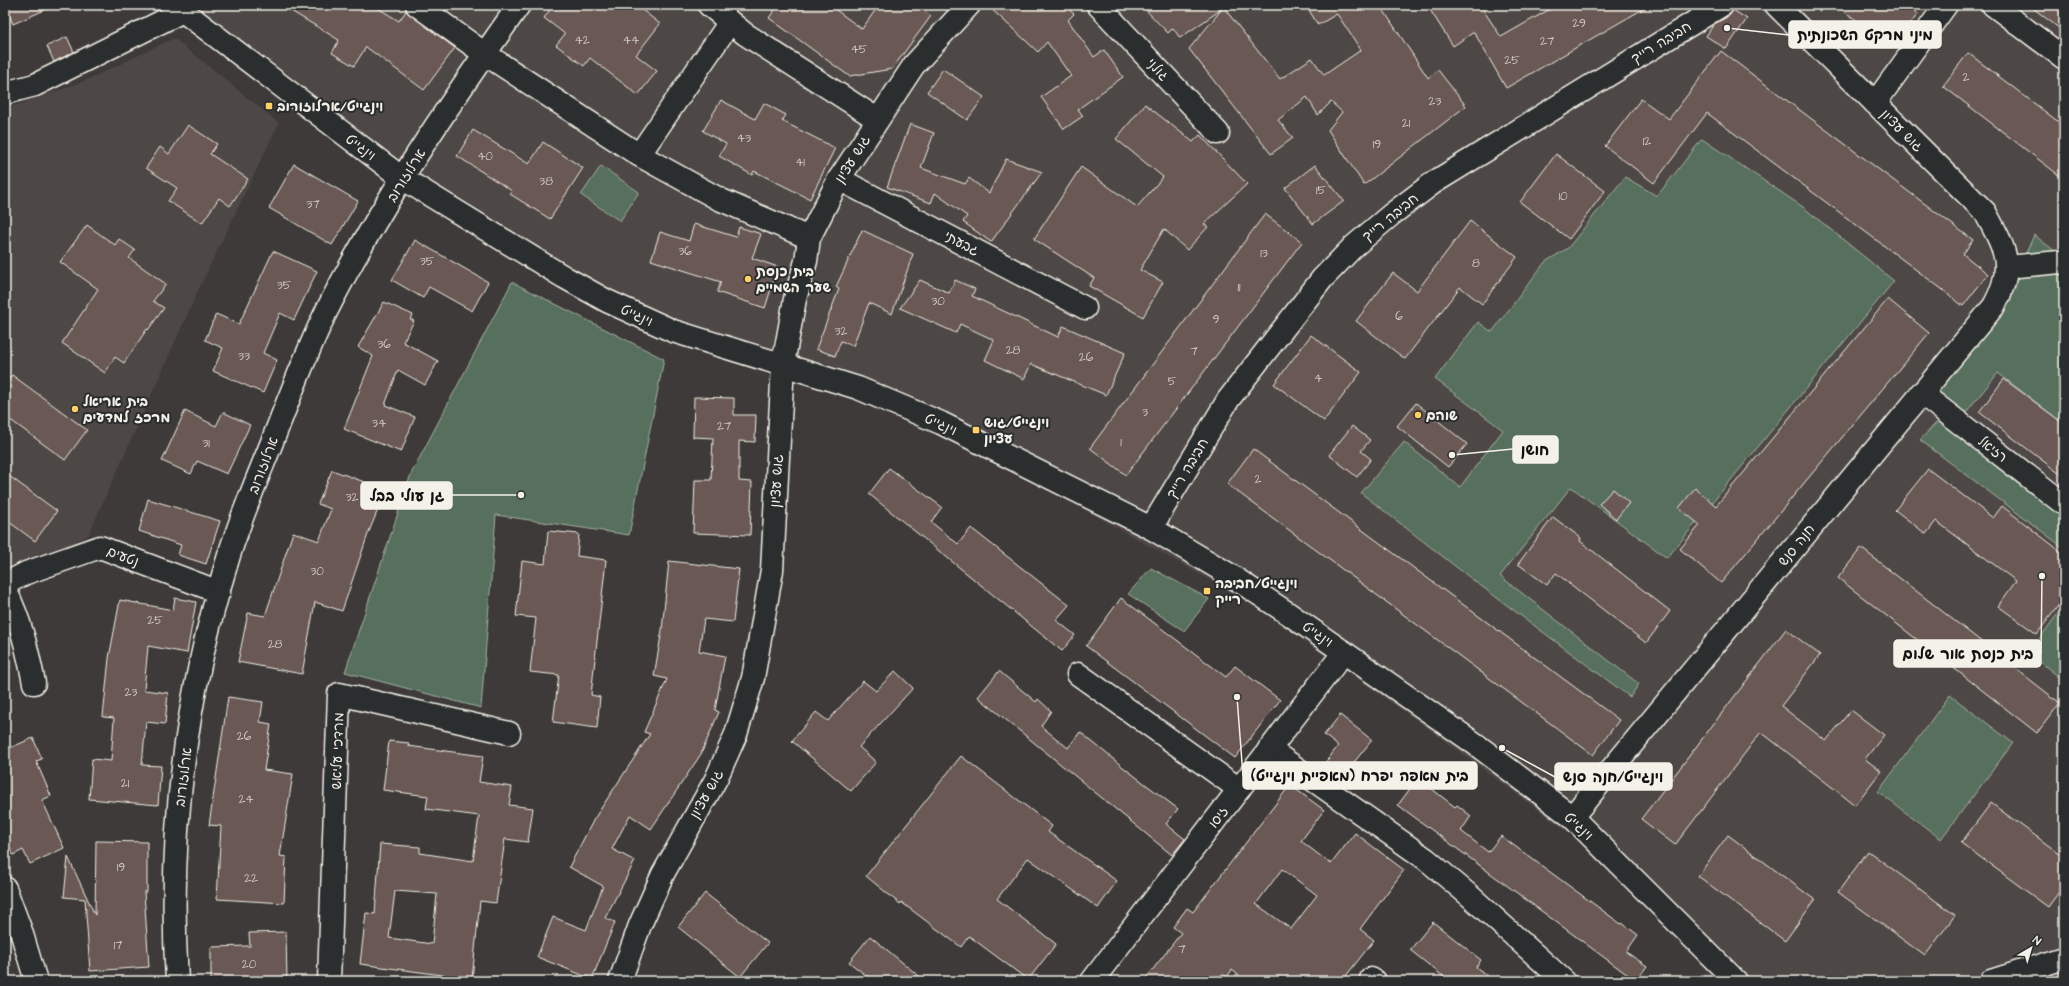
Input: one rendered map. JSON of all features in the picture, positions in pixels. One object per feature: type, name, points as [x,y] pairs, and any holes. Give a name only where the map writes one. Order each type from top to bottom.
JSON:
[{"type":"street","points":[[417,5],[484,54],[639,155],[719,199],[809,238]]},
{"type":"street","name":"ארלוזורוב","points":[[177,981],[175,952],[176,836],[181,781],[195,689],[227,561],[302,364],[350,267],[402,178],[484,54],[519,5]]},
{"type":"street","points":[[709,5],[745,34],[877,119]]},
{"type":"street","name":"גוש עציון","points":[[620,981],[640,925],[663,874],[716,779],[736,734],[753,678],[772,570],[783,364],[795,299],[806,261],[809,238],[839,179],[914,64],[969,5]]},
{"type":"street","name":"גולני","points":[[1098,5],[1218,133]]},
{"type":"street","name":"חביבה רייך","points":[[1150,528],[1228,400],[1322,279],[1354,247],[1392,214],[1433,182],[1722,5]]},
{"type":"street","name":"גוש עציון","points":[[1776,5],[1985,212],[2001,242],[2007,267]]},
{"type":"street","points":[[1875,103],[1946,5]]},
{"type":"street","points":[[1993,5],[2064,58]]},
{"type":"street","points":[[5,93],[35,85],[179,8]]},
{"type":"street","name":"וינגייט","points":[[179,8],[402,178],[526,256],[607,301],[673,331],[858,388],[941,423],[1150,528],[1230,575],[1344,652],[1474,743],[1572,817],[1724,973],[1736,981]]},
{"type":"street","points":[[639,155],[730,22]]},
{"type":"street","name":"גבעתי","points":[[839,179],[1085,308]]},
{"type":"street","points":[[2007,267],[2060,262],[2064,264]]},
{"type":"street","name":"חנה סנש","points":[[1572,817],[1994,306],[2004,288],[2007,267]]},
{"type":"street","name":"רזיאל","points":[[1921,394],[2064,504]]},
{"type":"street","name":"נטעים","points":[[5,584],[26,573],[100,547],[219,592]]},
{"type":"street","points":[[5,589],[17,613],[24,635],[34,683]]},
{"type":"street","name":"זיסו","points":[[1092,981],[1344,652]]},
{"type":"street","points":[[1078,674],[1239,789]]},
{"type":"street","name":"מרדכי עליאש","points":[[329,981],[339,694],[509,733]]},
{"type":"street","points":[[1269,749],[1426,859],[1470,896],[1564,981]]},
{"type":"street","points":[[5,888],[21,931],[36,981]]},
{"type":"street","points":[[1990,981],[2064,958]]},
{"type":"shaded area","points":[[155,5],[2064,5],[2064,975],[2046,981],[1715,981],[1690,953],[1567,831],[1412,717],[1247,601],[1078,506],[925,429],[851,398],[689,348],[633,327],[549,283],[411,198],[186,26]]},
{"type":"shaded area","name":"בית אריאל מרכז למדעים","points":[[174,38],[279,123],[202,282],[88,536],[5,575],[5,106],[17,105],[87,80]]},
{"type":"green space","points":[[1702,139],[1803,207],[1894,281],[1667,558],[1571,487],[1500,576],[1639,684],[1630,697],[1473,580],[1361,493],[1404,442],[1460,487],[1503,430],[1435,379],[1478,322],[1492,332],[1545,262],[1568,248],[1625,177],[1657,196]]},
{"type":"green space","points":[[601,166],[639,192],[620,221],[581,195]]},
{"type":"green space","points":[[2034,235],[2064,258],[2064,424],[1998,373],[1963,416],[1933,394],[1996,320]]},
{"type":"green space","points":[[512,282],[664,359],[629,535],[496,515],[481,708],[345,672],[411,474]]},
{"type":"green space","points":[[1940,419],[2064,512],[2064,548],[1920,440]]},
{"type":"green space","points":[[1151,568],[1209,599],[1184,631],[1128,594]]},
{"type":"green space","points":[[2064,605],[2064,681],[2029,653]]},
{"type":"green space","points":[[1950,695],[2013,743],[1941,839],[1878,792]]},
{"type":"building","points":[[5,5],[56,5],[13,24]]},
{"type":"building","points":[[281,5],[373,5],[399,21],[406,11],[455,48],[424,90],[366,47],[354,66],[332,53],[339,40]]},
{"type":"building","points":[[553,5],[636,5],[660,24],[636,55],[657,71],[638,95],[590,58],[584,66],[556,45],[565,34],[544,18]]},
{"type":"building","points":[[778,5],[829,5],[862,29],[879,5],[915,5],[931,16],[892,69],[849,76],[769,18]]},
{"type":"building","points":[[987,5],[1064,5],[1074,14],[1068,20],[1094,57],[1104,50],[1123,77],[1078,109],[1083,116],[1064,129],[1041,97],[1071,76],[1047,42],[1038,52]]},
{"type":"building","points":[[1141,5],[1228,5],[1224,8],[1280,79],[1312,58],[1324,75],[1361,50],[1337,14],[1318,25],[1306,5],[1380,5],[1428,78],[1438,70],[1466,106],[1364,185],[1328,130],[1342,112],[1331,102],[1318,115],[1307,97],[1278,120],[1293,138],[1271,154],[1189,49],[1222,9],[1180,38],[1173,28],[1168,33]]},
{"type":"building","points":[[1427,5],[1480,5],[1501,37],[1557,5],[1650,5],[1506,88],[1474,32],[1453,46]]},
{"type":"building","points":[[1836,5],[1905,5],[1918,14],[1892,47]]},
{"type":"building","points":[[2029,5],[2064,5],[2064,32]]},
{"type":"building","points":[[1733,10],[1747,19],[1726,49],[1706,36],[1714,24],[1729,16]]},
{"type":"building","points":[[67,37],[74,52],[54,62],[47,46]]},
{"type":"building","points":[[1721,51],[1973,240],[1963,254],[1988,274],[1963,306],[1707,113],[1654,183],[1605,146],[1641,99],[1669,119]]},
{"type":"building","points":[[1968,53],[2064,126],[2064,179],[1943,86]]},
{"type":"building","points":[[943,69],[984,97],[967,120],[927,92]]},
{"type":"building","points":[[721,100],[755,119],[764,103],[786,115],[782,121],[835,148],[810,199],[754,171],[752,175],[719,156],[726,144],[703,131]]},
{"type":"building","points":[[1145,104],[1193,142],[1200,135],[1247,184],[1204,224],[1208,227],[1187,250],[1164,229],[1140,270],[1163,282],[1143,317],[1089,286],[1094,278],[1034,239],[1081,167],[1137,207],[1163,177],[1116,139]]},
{"type":"building","points":[[910,124],[934,133],[921,168],[965,184],[969,178],[989,193],[1006,159],[1042,172],[991,242],[963,222],[967,216],[935,193],[931,203],[887,187]]},
{"type":"building","points":[[188,125],[217,144],[210,154],[248,179],[230,206],[219,198],[202,223],[168,201],[177,188],[146,168],[160,147],[169,154]]},
{"type":"building","points":[[473,130],[529,164],[543,142],[583,168],[550,219],[510,194],[512,191],[457,156]]},
{"type":"building","points":[[1556,154],[1605,191],[1569,239],[1520,202]]},
{"type":"building","points":[[294,164],[358,201],[332,245],[269,208]]},
{"type":"building","points":[[1315,165],[1344,201],[1313,224],[1285,188]]},
{"type":"building","points":[[1265,214],[1302,242],[1126,475],[1090,448]]},
{"type":"building","points":[[1470,221],[1517,257],[1482,304],[1460,287],[1405,359],[1356,321],[1393,273],[1417,291]]},
{"type":"building","points":[[694,224],[736,237],[739,227],[761,234],[752,258],[778,267],[765,308],[717,292],[721,282],[651,260],[660,232],[689,241]]},
{"type":"building","points":[[87,225],[115,245],[119,239],[135,250],[129,258],[166,284],[153,301],[164,308],[148,330],[147,329],[124,363],[115,357],[105,373],[62,343],[98,289],[60,262]]},
{"type":"building","points":[[862,230],[913,254],[892,314],[869,303],[853,346],[841,341],[835,356],[816,349],[839,289],[836,287]]},
{"type":"building","points":[[415,240],[488,282],[472,311],[429,287],[423,298],[392,280]]},
{"type":"building","points":[[273,251],[317,271],[294,320],[280,313],[263,353],[277,360],[263,393],[213,371],[223,348],[205,340],[216,314],[239,324]]},
{"type":"building","points":[[920,280],[949,293],[955,280],[975,289],[972,296],[1058,337],[1063,326],[1125,353],[1106,395],[1031,364],[1024,379],[985,360],[994,340],[960,324],[956,333],[900,308]]},
{"type":"building","points":[[1888,299],[1929,333],[1721,583],[1680,549],[1700,525],[1679,508],[1695,488],[1716,506]]},
{"type":"building","points":[[384,302],[413,315],[410,319],[414,321],[403,342],[438,361],[425,385],[398,370],[385,405],[415,417],[401,452],[344,429],[373,356],[358,347]]},
{"type":"building","points":[[1311,335],[1361,372],[1324,421],[1274,384]]},
{"type":"building","points":[[12,375],[87,430],[65,460],[5,416],[5,384]]},
{"type":"building","points":[[2004,379],[2064,424],[2064,477],[1979,412]]},
{"type":"building","points":[[694,397],[734,398],[734,415],[756,415],[755,442],[739,441],[739,481],[752,482],[750,535],[693,533],[695,480],[711,480],[713,438],[693,437]]},
{"type":"building","points":[[1416,403],[1467,444],[1448,467],[1397,426]]},
{"type":"building","points":[[185,411],[216,426],[223,412],[250,425],[227,474],[197,461],[191,474],[162,461]]},
{"type":"building","points":[[1352,426],[1370,440],[1361,451],[1371,459],[1357,477],[1329,455]]},
{"type":"building","points":[[1253,449],[1619,720],[1593,755],[1227,484]]},
{"type":"building","points":[[889,468],[942,507],[931,522],[958,544],[971,528],[1069,605],[1056,620],[1075,635],[1062,651],[869,494]]},
{"type":"building","points":[[1928,469],[1993,518],[2002,506],[2064,554],[2064,598],[2037,634],[1998,606],[2016,581],[1936,521],[1926,534],[1895,510]]},
{"type":"building","points":[[332,470],[386,490],[368,534],[342,611],[315,602],[302,674],[238,662],[248,613],[265,616],[293,532],[319,541],[331,509],[318,504]]},
{"type":"building","points":[[5,473],[57,511],[35,541],[5,519]]},
{"type":"building","points":[[1613,489],[1629,503],[1616,519],[1599,504]]},
{"type":"building","points":[[148,499],[220,521],[206,564],[178,555],[181,545],[139,531]]},
{"type":"building","points":[[1553,517],[1581,538],[1580,541],[1670,611],[1646,643],[1556,573],[1547,585],[1518,564]]},
{"type":"building","points":[[548,531],[579,534],[577,556],[606,560],[591,695],[600,697],[597,728],[553,722],[559,675],[530,672],[536,618],[516,616],[522,561],[545,564]]},
{"type":"building","points":[[1861,548],[2060,703],[2037,733],[1838,578]]},
{"type":"building","points":[[669,561],[739,569],[733,622],[704,619],[699,651],[725,656],[715,710],[719,712],[701,754],[651,829],[630,815],[612,849],[635,861],[605,918],[615,922],[592,979],[537,957],[553,917],[586,930],[603,886],[569,867],[594,819],[650,734],[644,732],[667,679],[654,676],[662,630]]},
{"type":"building","points":[[175,598],[196,602],[187,653],[148,646],[144,690],[168,693],[165,724],[146,722],[142,765],[161,766],[158,805],[89,799],[92,759],[111,761],[114,718],[103,717],[109,658],[120,600],[173,610]]},
{"type":"building","points":[[1121,598],[1226,677],[1235,666],[1280,700],[1235,758],[1086,646]]},
{"type":"building","points":[[1786,629],[1820,655],[1781,706],[1826,741],[1851,710],[1884,735],[1865,759],[1881,771],[1855,805],[1761,732],[1675,845],[1641,819]]},
{"type":"building","points":[[895,671],[913,688],[859,747],[876,762],[851,791],[792,741],[816,712],[828,721],[863,681],[876,691]]},
{"type":"building","points":[[999,671],[1036,702],[1038,699],[1051,711],[1041,726],[1068,748],[1080,732],[1178,809],[1166,824],[1185,839],[1172,855],[978,697]]},
{"type":"building","points":[[228,697],[263,702],[260,722],[271,724],[264,770],[293,774],[280,856],[286,857],[284,903],[217,899],[221,826],[209,825]]},
{"type":"building","points":[[1340,715],[1372,740],[1339,781],[1322,767],[1338,746],[1324,735]]},
{"type":"building","points":[[33,738],[42,759],[36,761],[51,796],[42,800],[64,848],[30,864],[23,850],[13,855],[5,837],[5,750]]},
{"type":"building","points":[[389,741],[409,743],[408,746],[483,756],[479,782],[512,787],[509,805],[533,808],[528,842],[505,839],[496,903],[480,901],[472,979],[360,964],[366,913],[375,914],[380,844],[420,847],[420,853],[473,861],[479,816],[426,809],[428,796],[383,790]],"holes":[[[395,891],[437,894],[432,944],[389,938]]]},
{"type":"building","points":[[961,756],[1052,826],[1048,832],[1117,881],[1098,908],[1028,858],[997,899],[1056,944],[1028,980],[969,936],[961,947],[901,902],[900,904],[866,876]]},
{"type":"building","points":[[1418,778],[1455,807],[1457,805],[1471,816],[1461,831],[1488,852],[1501,836],[1638,935],[1626,952],[1647,966],[1636,981],[1398,805]]},
{"type":"building","points":[[1290,785],[1324,810],[1301,841],[1331,864],[1355,833],[1404,870],[1360,929],[1374,940],[1342,981],[1246,981],[1232,970],[1227,977],[1222,974],[1216,981],[1144,981],[1181,933],[1173,927],[1187,908],[1193,912]],"holes":[[[1282,869],[1317,895],[1291,929],[1256,904]]]},
{"type":"building","points":[[1991,803],[2064,857],[2064,885],[2048,907],[1961,843]]},
{"type":"building","points":[[1728,835],[1815,900],[1785,941],[1698,876]]},
{"type":"building","points":[[96,841],[147,842],[147,892],[144,892],[149,967],[90,971],[85,899],[64,897],[68,857],[95,915]]},
{"type":"building","points":[[1868,851],[1955,915],[1925,956],[1838,892]]},
{"type":"building","points":[[705,893],[768,943],[740,977],[678,927]]},
{"type":"building","points":[[1433,922],[1481,960],[1476,967],[1494,981],[1449,981],[1410,950]]},
{"type":"building","points":[[286,932],[287,981],[211,981],[211,947],[250,946],[249,933]]},
{"type":"building","points":[[870,936],[925,981],[873,981],[849,962]]},
{"type":"place","name":"מיני מרקט השכונתית","points":[[1727,28]]},
{"type":"place","name":"וינגייט/ארלוזורוב","points":[[269,106]]},
{"type":"place","name":"בית כנסת שער השמיים","points":[[748,279]]},
{"type":"place","name":"בית אריאל מרכז למדעים","points":[[75,409]]},
{"type":"place","name":"שוהם","points":[[1418,415]]},
{"type":"place","name":"וינגייט/גוש עציון","points":[[976,430]]},
{"type":"place","name":"חושן","points":[[1452,455]]},
{"type":"place","name":"גן עולי בבל","points":[[521,495]]},
{"type":"place","name":"בית כנסת אור שלום","points":[[2042,576]]},
{"type":"place","name":"וינגייט/חביבה רייק","points":[[1207,591]]},
{"type":"place","name":"בית מאפה יפרח (מאפיית וינגייט)","points":[[1237,697]]},
{"type":"place","name":"וינגייט/חנה סנש","points":[[1502,748]]}]
